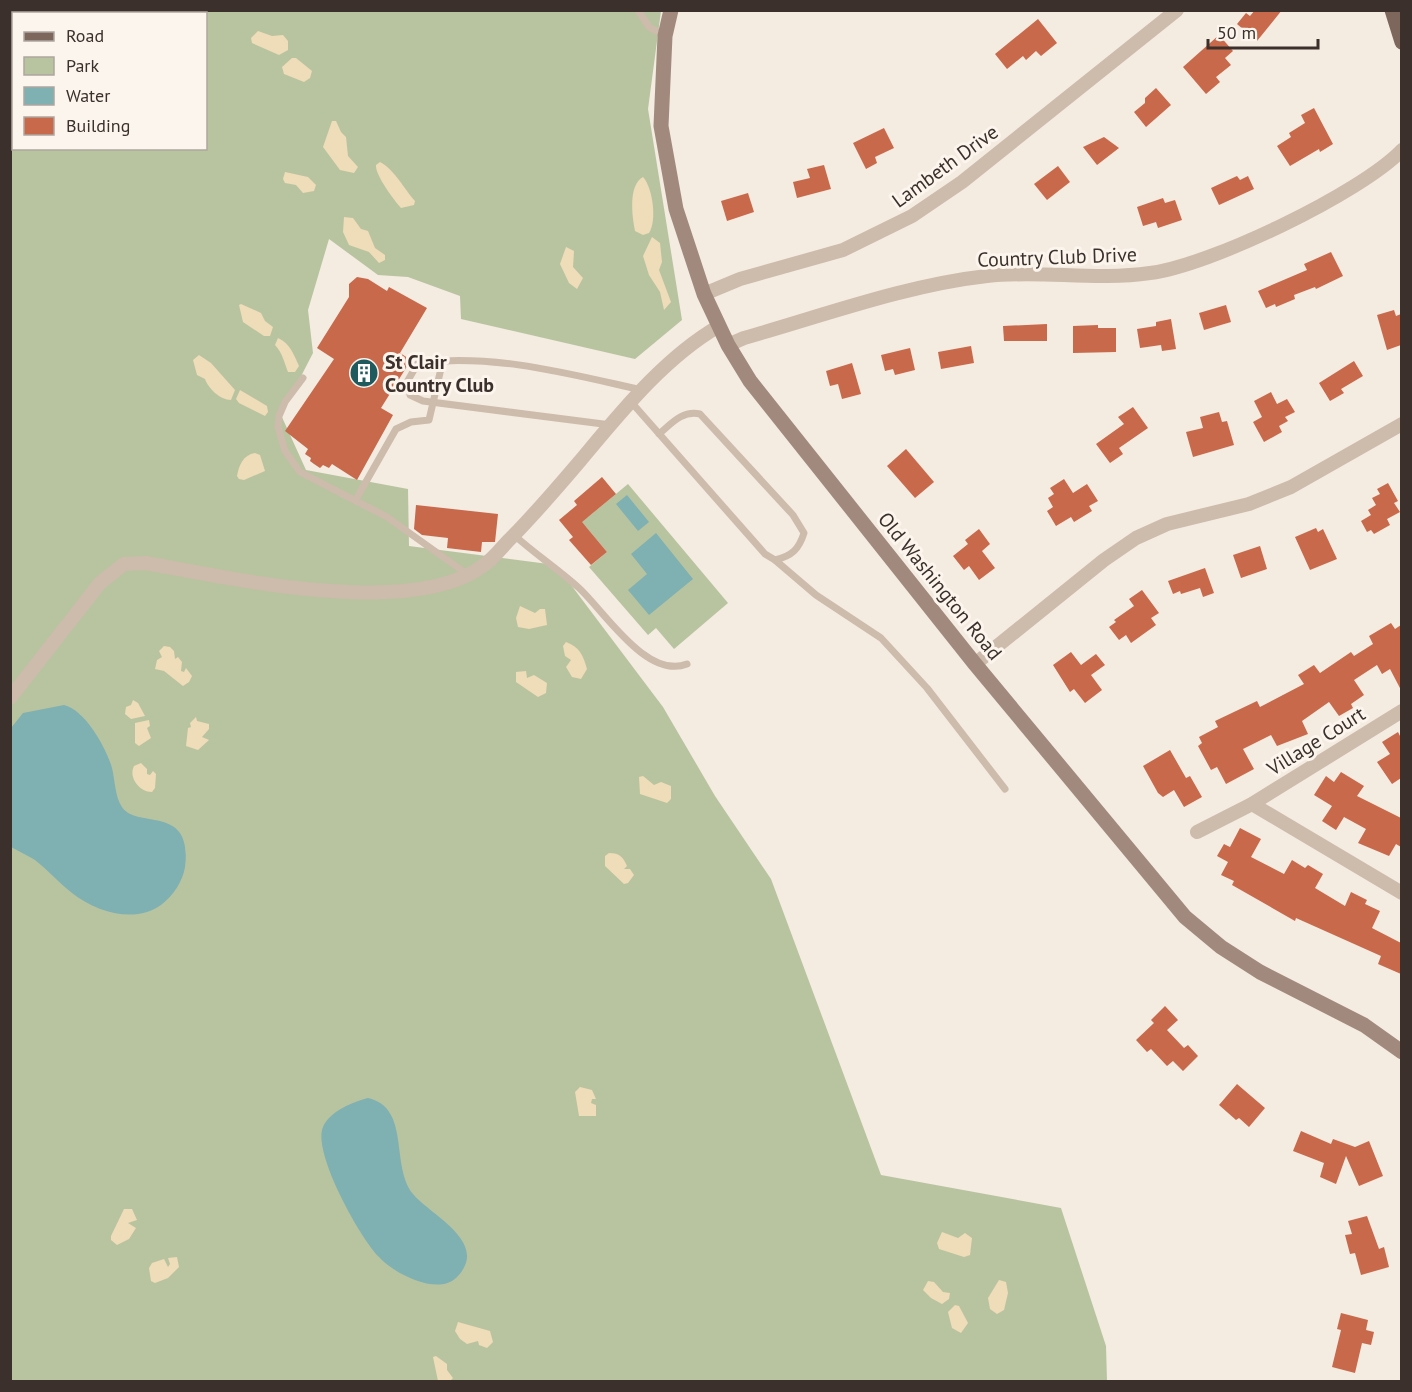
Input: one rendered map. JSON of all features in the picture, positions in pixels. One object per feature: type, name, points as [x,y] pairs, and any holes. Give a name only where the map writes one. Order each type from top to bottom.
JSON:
[{"type":"main road","points":[[1392,10],[1401,42]]},
{"type":"street","name":"Old Washington Road","points":[[671,10],[665,36],[661,126],[676,209],[704,294],[728,345],[750,381],[975,664],[1185,917],[1221,947],[1260,972],[1364,1025],[1401,1052]]},
{"type":"street","name":"Lambeth Drive","points":[[704,294],[740,279],[843,250],[912,216],[962,182],[1177,10]]},
{"type":"street","name":"Country Club Drive","points":[[728,345],[744,338],[893,296],[986,276],[1024,274],[1114,277],[1176,268],[1239,243],[1330,200],[1372,174],[1401,150]]},
{"type":"street","points":[[10,698],[100,582],[124,564],[146,563],[325,591],[403,593],[466,574],[484,566],[543,506],[642,390],[692,342],[720,326]]},
{"type":"street","points":[[975,664],[1104,560],[1136,538],[1176,521],[1249,504],[1292,487],[1401,424]]},
{"type":"street","name":"Village Court","points":[[1197,832],[1252,804],[1401,711]]},
{"type":"street","points":[[1252,804],[1401,893]]},
{"type":"lane","points":[[638,10],[649,27],[665,36]]},
{"type":"lane","points":[[611,425],[434,403],[410,395],[407,382],[418,363],[443,360],[540,368],[642,390]]},
{"type":"lane","points":[[355,501],[396,429],[411,422],[429,420],[443,360]]},
{"type":"lane","points":[[303,378],[279,416],[279,437],[300,472],[387,517],[466,574]]},
{"type":"lane","points":[[632,403],[765,554],[816,595],[881,638],[927,688],[1005,789]]},
{"type":"lane","points":[[659,434],[678,417],[692,413],[700,414],[762,481],[793,515],[804,533],[799,547],[786,557],[775,560]]},
{"type":"lane","points":[[514,535],[580,588],[624,639],[664,666],[678,667],[687,663]]},
{"type":"green space","points":[[11,11],[661,11],[648,109],[682,320],[635,359],[461,319],[460,296],[408,277],[378,275],[329,239],[308,310],[313,353],[281,415],[306,470],[408,489],[409,546],[556,565],[663,707],[715,796],[771,879],[881,1175],[1061,1208],[1106,1346],[1107,1381],[11,1381]]},
{"type":"green space","points":[[628,484],[728,603],[674,649],[656,628],[648,635],[589,567],[607,552],[586,527],[575,522],[588,517]]},
{"type":"sand","points":[[258,31],[272,36],[283,35],[288,41],[288,50],[279,55],[252,43],[251,38]]},
{"type":"sand","points":[[292,58],[296,58],[312,71],[310,78],[304,82],[284,74],[282,67]]},
{"type":"sand","points":[[332,121],[336,121],[346,137],[348,156],[358,167],[354,173],[340,170],[323,147]]},
{"type":"sand","points":[[380,162],[399,180],[415,201],[414,205],[401,208],[378,175],[376,165]]},
{"type":"sand","points":[[285,172],[308,177],[316,185],[314,191],[303,193],[296,185],[285,183],[283,179]]},
{"type":"sand","points":[[643,177],[651,196],[653,221],[649,233],[643,235],[635,231],[632,201],[635,187]]},
{"type":"sand","points":[[344,217],[353,218],[361,229],[368,231],[375,248],[385,255],[385,260],[379,263],[369,252],[349,245],[343,232]]},
{"type":"sand","points":[[652,237],[660,243],[662,262],[659,270],[671,302],[664,310],[660,292],[649,275],[643,256]]},
{"type":"sand","points":[[566,247],[574,251],[573,267],[583,278],[577,289],[569,283],[560,264]]},
{"type":"sand","points":[[239,305],[261,313],[265,321],[273,327],[270,336],[264,336],[243,322]]},
{"type":"sand","points":[[278,338],[289,346],[299,366],[295,372],[288,372],[282,355],[275,345]]},
{"type":"sand","points":[[199,355],[211,363],[235,390],[231,400],[219,396],[205,379],[197,375],[193,360]]},
{"type":"sand","points":[[240,390],[267,406],[268,412],[265,416],[239,403],[236,399]]},
{"type":"sand","points":[[255,453],[260,455],[265,471],[244,480],[239,479],[237,476],[242,461]]},
{"type":"sand","points":[[520,606],[535,613],[540,609],[545,609],[547,625],[529,629],[518,627],[516,618]]},
{"type":"sand","points":[[566,642],[574,646],[584,659],[587,669],[581,679],[572,677],[566,667],[571,660],[565,656],[563,646]]},
{"type":"sand","points":[[164,646],[170,647],[174,651],[175,659],[178,657],[182,662],[181,671],[184,672],[186,668],[192,676],[183,686],[164,671],[155,669],[157,660],[162,657],[159,651]]},
{"type":"sand","points":[[526,671],[527,678],[534,675],[547,683],[546,693],[538,697],[516,682],[516,672]]},
{"type":"sand","points":[[133,700],[138,703],[145,716],[131,719],[125,714],[126,707],[131,705]]},
{"type":"sand","points":[[196,717],[197,721],[209,724],[209,729],[202,737],[209,740],[198,750],[186,746],[188,728],[191,727],[190,723]]},
{"type":"sand","points":[[149,720],[150,726],[147,728],[151,738],[139,746],[135,743],[135,723]]},
{"type":"sand","points":[[141,763],[147,769],[147,774],[150,775],[153,771],[156,774],[155,788],[152,792],[143,790],[134,780],[134,766]]},
{"type":"sand","points":[[643,776],[654,785],[661,782],[671,786],[671,799],[667,803],[640,794],[639,777]]},
{"type":"sand","points":[[609,853],[621,856],[627,866],[624,869],[630,869],[634,875],[628,883],[624,884],[605,866],[605,856]]},
{"type":"sand","points":[[580,1087],[592,1090],[596,1099],[592,1099],[591,1103],[596,1105],[596,1116],[579,1116],[575,1092]]},
{"type":"sand","points":[[124,1209],[132,1209],[137,1220],[128,1223],[136,1228],[129,1239],[117,1245],[111,1240],[111,1236]]},
{"type":"sand","points":[[942,1232],[958,1238],[965,1233],[972,1238],[970,1255],[964,1257],[939,1249],[937,1243]]},
{"type":"sand","points":[[177,1257],[179,1267],[168,1278],[155,1283],[151,1281],[149,1268],[152,1263],[164,1259],[168,1267],[170,1264],[168,1258]]},
{"type":"sand","points":[[999,1280],[1006,1282],[1008,1293],[1004,1310],[997,1314],[990,1309],[988,1298]]},
{"type":"sand","points":[[928,1281],[934,1282],[943,1292],[950,1293],[949,1299],[942,1304],[931,1298],[923,1290]]},
{"type":"sand","points":[[955,1305],[959,1306],[968,1323],[961,1333],[952,1328],[948,1312]]},
{"type":"sand","points":[[458,1322],[490,1331],[493,1342],[487,1348],[479,1345],[478,1341],[467,1344],[455,1331]]},
{"type":"sand","points":[[436,1356],[447,1364],[447,1370],[453,1378],[450,1381],[438,1381],[433,1357]]},
{"type":"water","points":[[627,495],[649,522],[638,531],[616,504]]},
{"type":"water","points":[[656,533],[693,579],[649,615],[628,590],[647,574],[631,554]]},
{"type":"water","points":[[64,705],[80,714],[100,740],[112,768],[122,807],[129,814],[173,826],[181,834],[185,847],[185,867],[182,878],[170,897],[151,911],[128,915],[92,906],[72,893],[35,860],[11,847],[11,728],[23,713]]},
{"type":"water","points":[[368,1098],[381,1104],[390,1113],[395,1125],[402,1168],[413,1194],[444,1221],[463,1242],[467,1253],[465,1265],[456,1278],[448,1283],[438,1285],[416,1280],[394,1270],[379,1257],[350,1214],[331,1174],[321,1139],[323,1127],[336,1112]]},
{"type":"building","points":[[1255,10],[1282,10],[1257,41],[1237,24],[1246,13],[1250,16]]},
{"type":"building","points":[[1038,19],[1057,43],[1041,56],[1036,51],[1026,60],[1023,56],[1007,69],[995,54]]},
{"type":"building","points":[[1219,35],[1233,51],[1225,58],[1231,65],[1216,77],[1220,82],[1206,94],[1183,67]]},
{"type":"building","points":[[1156,88],[1171,105],[1146,127],[1134,112],[1145,103],[1145,98]]},
{"type":"building","points":[[1314,108],[1333,144],[1320,152],[1319,149],[1290,166],[1277,146],[1291,137],[1289,133],[1305,123],[1301,115]]},
{"type":"building","points":[[884,128],[894,148],[875,157],[877,163],[866,169],[853,143]]},
{"type":"building","points":[[1104,137],[1119,148],[1097,165],[1083,147]]},
{"type":"building","points":[[824,165],[831,189],[797,198],[793,182],[810,178],[807,169]]},
{"type":"building","points":[[1058,166],[1070,182],[1047,200],[1034,184]]},
{"type":"building","points":[[1237,176],[1240,180],[1248,176],[1254,189],[1219,205],[1211,188]]},
{"type":"building","points":[[748,193],[754,212],[727,221],[721,201]]},
{"type":"building","points":[[1163,198],[1165,203],[1175,200],[1182,220],[1158,228],[1156,222],[1143,226],[1137,207]]},
{"type":"building","points":[[1331,252],[1343,276],[1316,289],[1315,287],[1294,295],[1295,299],[1276,307],[1275,304],[1266,308],[1258,291],[1307,270],[1304,264]]},
{"type":"building","name":"St Clair Country Club","points":[[357,277],[368,279],[387,291],[389,287],[427,308],[400,353],[411,360],[381,408],[393,415],[357,480],[332,464],[329,468],[323,465],[320,468],[314,464],[305,454],[308,449],[285,431],[334,359],[317,348],[349,297],[349,284]]},
{"type":"building","points":[[1226,305],[1231,322],[1204,330],[1199,313]]},
{"type":"building","points":[[1394,310],[1396,316],[1401,314],[1401,345],[1387,350],[1377,315]]},
{"type":"building","points":[[1171,319],[1176,349],[1162,351],[1161,345],[1140,348],[1137,329],[1156,326],[1156,322]]},
{"type":"building","points":[[1047,324],[1047,341],[1004,341],[1003,326]]},
{"type":"building","points":[[1098,325],[1098,328],[1116,328],[1116,352],[1073,353],[1073,326]]},
{"type":"building","points":[[971,346],[974,363],[941,369],[938,352]]},
{"type":"building","points":[[910,348],[915,370],[895,375],[893,369],[885,371],[881,355]]},
{"type":"building","points":[[1354,361],[1363,376],[1341,389],[1344,393],[1330,401],[1319,383]]},
{"type":"building","points":[[852,363],[861,394],[842,399],[838,384],[830,386],[826,371]]},
{"type":"building","points":[[1271,392],[1277,404],[1287,399],[1295,412],[1285,417],[1288,421],[1279,426],[1282,432],[1264,442],[1253,422],[1262,417],[1254,401]]},
{"type":"building","points":[[1133,407],[1148,428],[1119,448],[1123,454],[1110,463],[1096,444],[1124,424],[1118,417]]},
{"type":"building","points":[[1219,412],[1222,422],[1227,421],[1234,445],[1193,457],[1186,432],[1203,428],[1200,417]]},
{"type":"building","points":[[906,449],[934,482],[915,498],[887,466]]},
{"type":"building","points":[[602,477],[616,494],[582,522],[607,552],[591,565],[569,540],[573,537],[559,520],[577,505],[574,501]]},
{"type":"building","points":[[1064,479],[1073,493],[1087,484],[1098,501],[1089,506],[1092,511],[1074,522],[1071,517],[1056,526],[1047,511],[1053,507],[1048,498],[1054,494],[1050,488]]},
{"type":"building","points":[[1388,483],[1398,501],[1394,503],[1400,512],[1387,519],[1390,525],[1374,534],[1371,530],[1367,532],[1361,521],[1371,515],[1368,510],[1376,505],[1372,498],[1380,494],[1377,489]]},
{"type":"building","points":[[416,505],[498,514],[495,542],[482,542],[481,552],[447,548],[448,538],[422,535],[414,529]]},
{"type":"building","points":[[1316,528],[1318,532],[1323,529],[1337,559],[1310,570],[1295,537]]},
{"type":"building","points":[[979,529],[990,544],[982,551],[995,568],[979,580],[969,566],[964,570],[953,556],[968,544],[965,540]]},
{"type":"building","points":[[1260,546],[1267,569],[1241,578],[1233,555]]},
{"type":"building","points":[[1205,568],[1214,593],[1203,597],[1200,588],[1173,594],[1168,581]]},
{"type":"building","points":[[1142,590],[1159,613],[1151,618],[1156,625],[1131,643],[1126,635],[1119,640],[1109,627],[1116,622],[1114,620],[1134,606],[1129,599]]},
{"type":"building","points":[[1391,623],[1395,629],[1401,625],[1401,690],[1390,669],[1382,674],[1377,665],[1354,680],[1364,695],[1351,704],[1353,708],[1339,716],[1329,702],[1302,721],[1308,734],[1277,746],[1271,735],[1243,749],[1254,769],[1226,784],[1217,767],[1211,770],[1198,746],[1202,743],[1199,737],[1218,727],[1215,721],[1257,701],[1260,707],[1304,684],[1298,675],[1314,665],[1320,673],[1351,652],[1354,656],[1373,644],[1369,636]]},
{"type":"building","points":[[1071,652],[1081,665],[1096,654],[1105,665],[1091,675],[1102,690],[1085,703],[1074,689],[1070,692],[1053,665]]},
{"type":"building","points":[[1398,732],[1401,738],[1401,778],[1392,784],[1377,762],[1390,754],[1382,742]]},
{"type":"building","points":[[1170,750],[1186,778],[1190,776],[1202,797],[1184,807],[1174,790],[1163,797],[1158,793],[1143,766]]},
{"type":"building","points":[[1341,772],[1364,786],[1357,796],[1401,818],[1401,847],[1396,844],[1389,856],[1358,843],[1366,829],[1344,817],[1336,830],[1322,821],[1332,806],[1314,795],[1326,776],[1334,782]]},
{"type":"building","points":[[1240,828],[1261,839],[1251,857],[1284,874],[1292,860],[1305,868],[1308,865],[1323,874],[1315,888],[1345,906],[1351,892],[1367,900],[1365,904],[1380,911],[1372,928],[1401,943],[1401,974],[1378,964],[1381,956],[1296,918],[1295,921],[1232,885],[1234,881],[1221,875],[1228,862],[1217,856],[1224,844],[1230,847]]},
{"type":"building","points":[[1165,1006],[1178,1020],[1167,1030],[1184,1048],[1188,1045],[1198,1056],[1183,1071],[1173,1061],[1167,1066],[1151,1049],[1147,1052],[1136,1040],[1154,1023],[1151,1020]]},
{"type":"building","points":[[1237,1084],[1265,1108],[1249,1127],[1239,1118],[1236,1120],[1219,1105]]},
{"type":"building","points":[[1301,1131],[1331,1144],[1333,1139],[1355,1147],[1369,1141],[1383,1176],[1359,1186],[1346,1156],[1336,1184],[1320,1177],[1324,1163],[1293,1151]]},
{"type":"building","points":[[1367,1216],[1379,1249],[1384,1247],[1389,1267],[1361,1275],[1355,1253],[1350,1254],[1345,1235],[1352,1234],[1348,1221]]},
{"type":"building","points":[[1341,1313],[1368,1320],[1366,1330],[1374,1332],[1371,1345],[1362,1343],[1355,1373],[1332,1367],[1341,1330],[1337,1329]]},
{"type":"place","name":"St Clair Country Club","points":[[364,373]]}]
